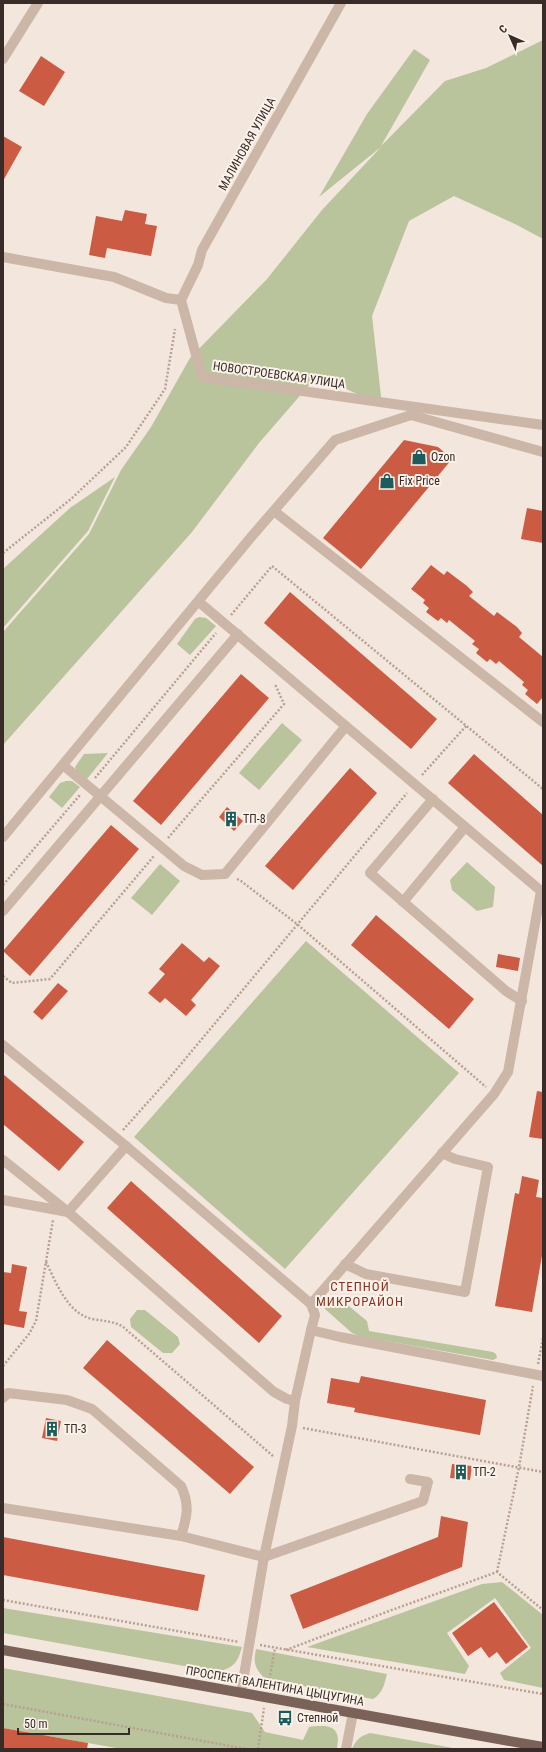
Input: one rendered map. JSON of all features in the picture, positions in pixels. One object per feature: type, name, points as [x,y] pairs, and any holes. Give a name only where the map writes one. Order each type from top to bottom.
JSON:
[{"type":"main road","name":"ПРОСПЕКТ ВАЛЕНТИНА ЦЫЦУГИНА","points":[[3,1650],[543,1747]]},
{"type":"street","points":[[3,59],[38,3]]},
{"type":"street","name":"МАЛИНОВАЯ УЛИЦА","points":[[180,300],[198,265],[202,250],[341,3]]},
{"type":"street","points":[[3,257],[114,277],[166,298],[180,300]]},
{"type":"street","name":"НОВОСТРОЕВСКАЯ УЛИЦА","points":[[180,300],[202,377],[543,425]]},
{"type":"street","points":[[3,837],[274,511],[335,440],[411,416],[543,452]]},
{"type":"street","points":[[274,511],[543,722]]},
{"type":"street","points":[[199,602],[541,890],[508,1072],[494,1094],[311,1304]]},
{"type":"street","points":[[3,911],[238,634]]},
{"type":"street","points":[[63,765],[184,866],[202,875],[225,874],[346,726]]},
{"type":"street","points":[[433,799],[370,873],[506,991],[522,1001]]},
{"type":"street","points":[[403,902],[465,827]]},
{"type":"street","points":[[3,1045],[126,1146],[311,1304],[314,1315],[295,1401],[292,1426],[264,1557],[241,1692]]},
{"type":"street","points":[[68,1212],[126,1146]]},
{"type":"street","points":[[345,1264],[366,1274],[466,1292],[488,1167],[455,1159],[442,1153]]},
{"type":"street","points":[[3,1160],[68,1212],[274,1392],[287,1399],[295,1401]]},
{"type":"street","points":[[3,1200],[68,1212]]},
{"type":"street","points":[[311,1330],[340,1337],[539,1375]]},
{"type":"street","points":[[3,1398],[8,1393],[67,1400],[92,1409],[181,1486],[187,1499],[186,1522],[181,1536]]},
{"type":"street","points":[[3,1508],[181,1536],[264,1557],[423,1501],[428,1482],[410,1479]]},
{"type":"street","points":[[346,1749],[353,1713]]},
{"type":"path","points":[[3,553],[71,499],[126,447],[165,389],[177,322]]},
{"type":"path","points":[[3,884],[88,786],[272,566],[543,789]]},
{"type":"path","points":[[3,976],[12,983],[50,979],[284,704],[277,685],[271,680]]},
{"type":"path","points":[[116,1138],[166,1082],[415,783],[466,726]]},
{"type":"path","points":[[225,874],[241,881],[297,924],[494,1094]]},
{"type":"path","points":[[3,1366],[29,1334],[36,1321],[54,1210]]},
{"type":"path","points":[[46,1262],[65,1298],[75,1310],[90,1319],[114,1322],[122,1326],[284,1466]]},
{"type":"path","points":[[497,1572],[539,1375],[543,1338]]},
{"type":"path","points":[[292,1426],[543,1472]]},
{"type":"path","points":[[497,1572],[543,1610]]},
{"type":"path","points":[[286,1650],[497,1572]]},
{"type":"path","points":[[3,1600],[543,1694]]},
{"type":"path","points":[[3,1704],[246,1749]]},
{"type":"green space","points":[[543,40],[543,239],[517,225],[454,196],[409,221],[372,316],[382,405],[317,376],[259,443],[192,532],[3,745],[3,632],[89,534],[121,470],[151,427],[190,358],[267,279],[322,210],[381,147],[319,197],[367,114],[414,49],[430,60],[381,146],[445,81],[486,68]]},
{"type":"green space","points":[[115,477],[88,531],[3,628],[3,569],[70,508]]},
{"type":"green space","points":[[199,617],[206,618],[216,626],[190,655],[177,644],[195,619]]},
{"type":"green space","points":[[282,723],[302,740],[259,790],[239,773]]},
{"type":"green space","points":[[108,753],[87,779],[77,772],[75,767],[84,754]]},
{"type":"green space","points":[[72,781],[80,787],[62,808],[49,797],[60,783]]},
{"type":"green space","points":[[467,862],[495,887],[493,907],[477,911],[452,890],[450,880]]},
{"type":"green space","points":[[160,864],[180,881],[152,915],[131,898]]},
{"type":"green space","points":[[306,941],[459,1073],[285,1269],[134,1137]]},
{"type":"green space","points":[[329,1297],[339,1298],[367,1321],[369,1331],[493,1352],[496,1354],[497,1358],[493,1360],[359,1336],[352,1333],[325,1309],[324,1305]]},
{"type":"green space","points":[[137,1310],[145,1310],[178,1337],[180,1344],[172,1353],[163,1353],[131,1327],[130,1319]]},
{"type":"green space","points":[[502,1582],[543,1615],[543,1688],[504,1680],[500,1673],[531,1648],[495,1598],[447,1633],[469,1666],[465,1674],[307,1647],[482,1584]]},
{"type":"green space","points":[[3,1608],[242,1647],[234,1664],[217,1672],[3,1633]]},
{"type":"green space","points":[[256,1649],[387,1674],[381,1691],[373,1699],[265,1679],[256,1666]]},
{"type":"green space","points":[[3,1668],[252,1713],[265,1732],[303,1740],[309,1727],[327,1727],[335,1730],[337,1734],[337,1749],[122,1749],[3,1728]]},
{"type":"green space","points":[[370,1733],[459,1749],[352,1749],[359,1739]]},
{"type":"building","points":[[41,56],[65,72],[44,106],[19,91]]},
{"type":"building","points":[[3,136],[22,147],[3,181]]},
{"type":"building","points":[[125,210],[147,214],[145,224],[157,226],[151,256],[107,248],[105,258],[89,255],[96,216],[122,221]]},
{"type":"building","points":[[404,440],[438,447],[452,459],[361,569],[323,538]]},
{"type":"building","points":[[527,508],[543,511],[543,543],[521,539]]},
{"type":"building","points":[[431,565],[444,575],[447,571],[467,586],[473,592],[469,596],[494,616],[497,612],[517,627],[522,633],[519,637],[543,657],[543,697],[537,704],[525,694],[528,690],[522,685],[524,682],[499,661],[496,664],[490,659],[487,662],[476,653],[479,649],[472,644],[475,641],[449,620],[447,623],[441,618],[438,621],[426,612],[429,608],[423,603],[425,600],[411,589]]},
{"type":"building","points":[[290,592],[437,719],[411,749],[264,623]]},
{"type":"building","points":[[241,674],[269,698],[161,825],[133,801]]},
{"type":"building","points":[[474,754],[543,815],[543,866],[448,783]]},
{"type":"building","points":[[350,768],[377,793],[293,890],[265,866]]},
{"type":"building","name":"ТП-8","points":[[227,807],[243,821],[234,831],[219,817]]},
{"type":"building","points":[[111,825],[139,849],[30,976],[3,951]]},
{"type":"building","points":[[376,915],[474,999],[449,1029],[351,945]]},
{"type":"building","points":[[182,943],[204,962],[209,957],[220,966],[191,1000],[196,1005],[186,1016],[165,998],[160,1003],[148,993],[165,974],[159,969]]},
{"type":"building","points":[[498,954],[520,958],[518,971],[496,967]]},
{"type":"building","points":[[58,983],[68,991],[42,1020],[33,1012]]},
{"type":"building","points":[[3,1074],[84,1142],[59,1171],[3,1124]]},
{"type":"building","points":[[537,1091],[543,1092],[543,1139],[529,1137]]},
{"type":"building","points":[[522,1176],[539,1180],[536,1197],[543,1198],[543,1250],[532,1312],[495,1306],[515,1193],[519,1194]]},
{"type":"building","points":[[131,1181],[282,1316],[259,1343],[107,1208]]},
{"type":"building","points":[[12,1264],[27,1267],[19,1311],[27,1312],[24,1328],[3,1324],[3,1272],[11,1273]]},
{"type":"building","points":[[107,1340],[254,1467],[230,1494],[83,1368]]},
{"type":"building","points":[[361,1376],[486,1400],[480,1435],[354,1412],[355,1408],[327,1403],[331,1378],[359,1383]]},
{"type":"building","name":"ТП-3","points":[[46,1418],[61,1421],[57,1441],[42,1438]]},
{"type":"building","name":"ТП-2","points":[[452,1464],[472,1466],[470,1480],[450,1478]]},
{"type":"building","points":[[441,1516],[468,1522],[462,1567],[303,1629],[290,1595],[438,1537]]},
{"type":"building","points":[[3,1537],[205,1575],[198,1611],[3,1575]]},
{"type":"building","points":[[494,1602],[528,1647],[506,1664],[497,1652],[489,1658],[481,1647],[468,1656],[452,1633]]},
{"type":"building","points":[[3,1728],[88,1743],[87,1749],[3,1749]]},
{"type":"place","name":"Ozon","points":[[419,457]]},
{"type":"place","name":"Fix Price","points":[[387,481]]},
{"type":"place","name":"ТП-8","points":[[231,819]]},
{"type":"place","name":"ТП-3","points":[[52,1429]]},
{"type":"place","name":"ТП-2","points":[[461,1472]]},
{"type":"place","name":"Степной","points":[[285,1718]]},
{"type":"district","name":"СТЕПНОЙ МИКРОРАЙОН","points":[[360,1294]]}]
